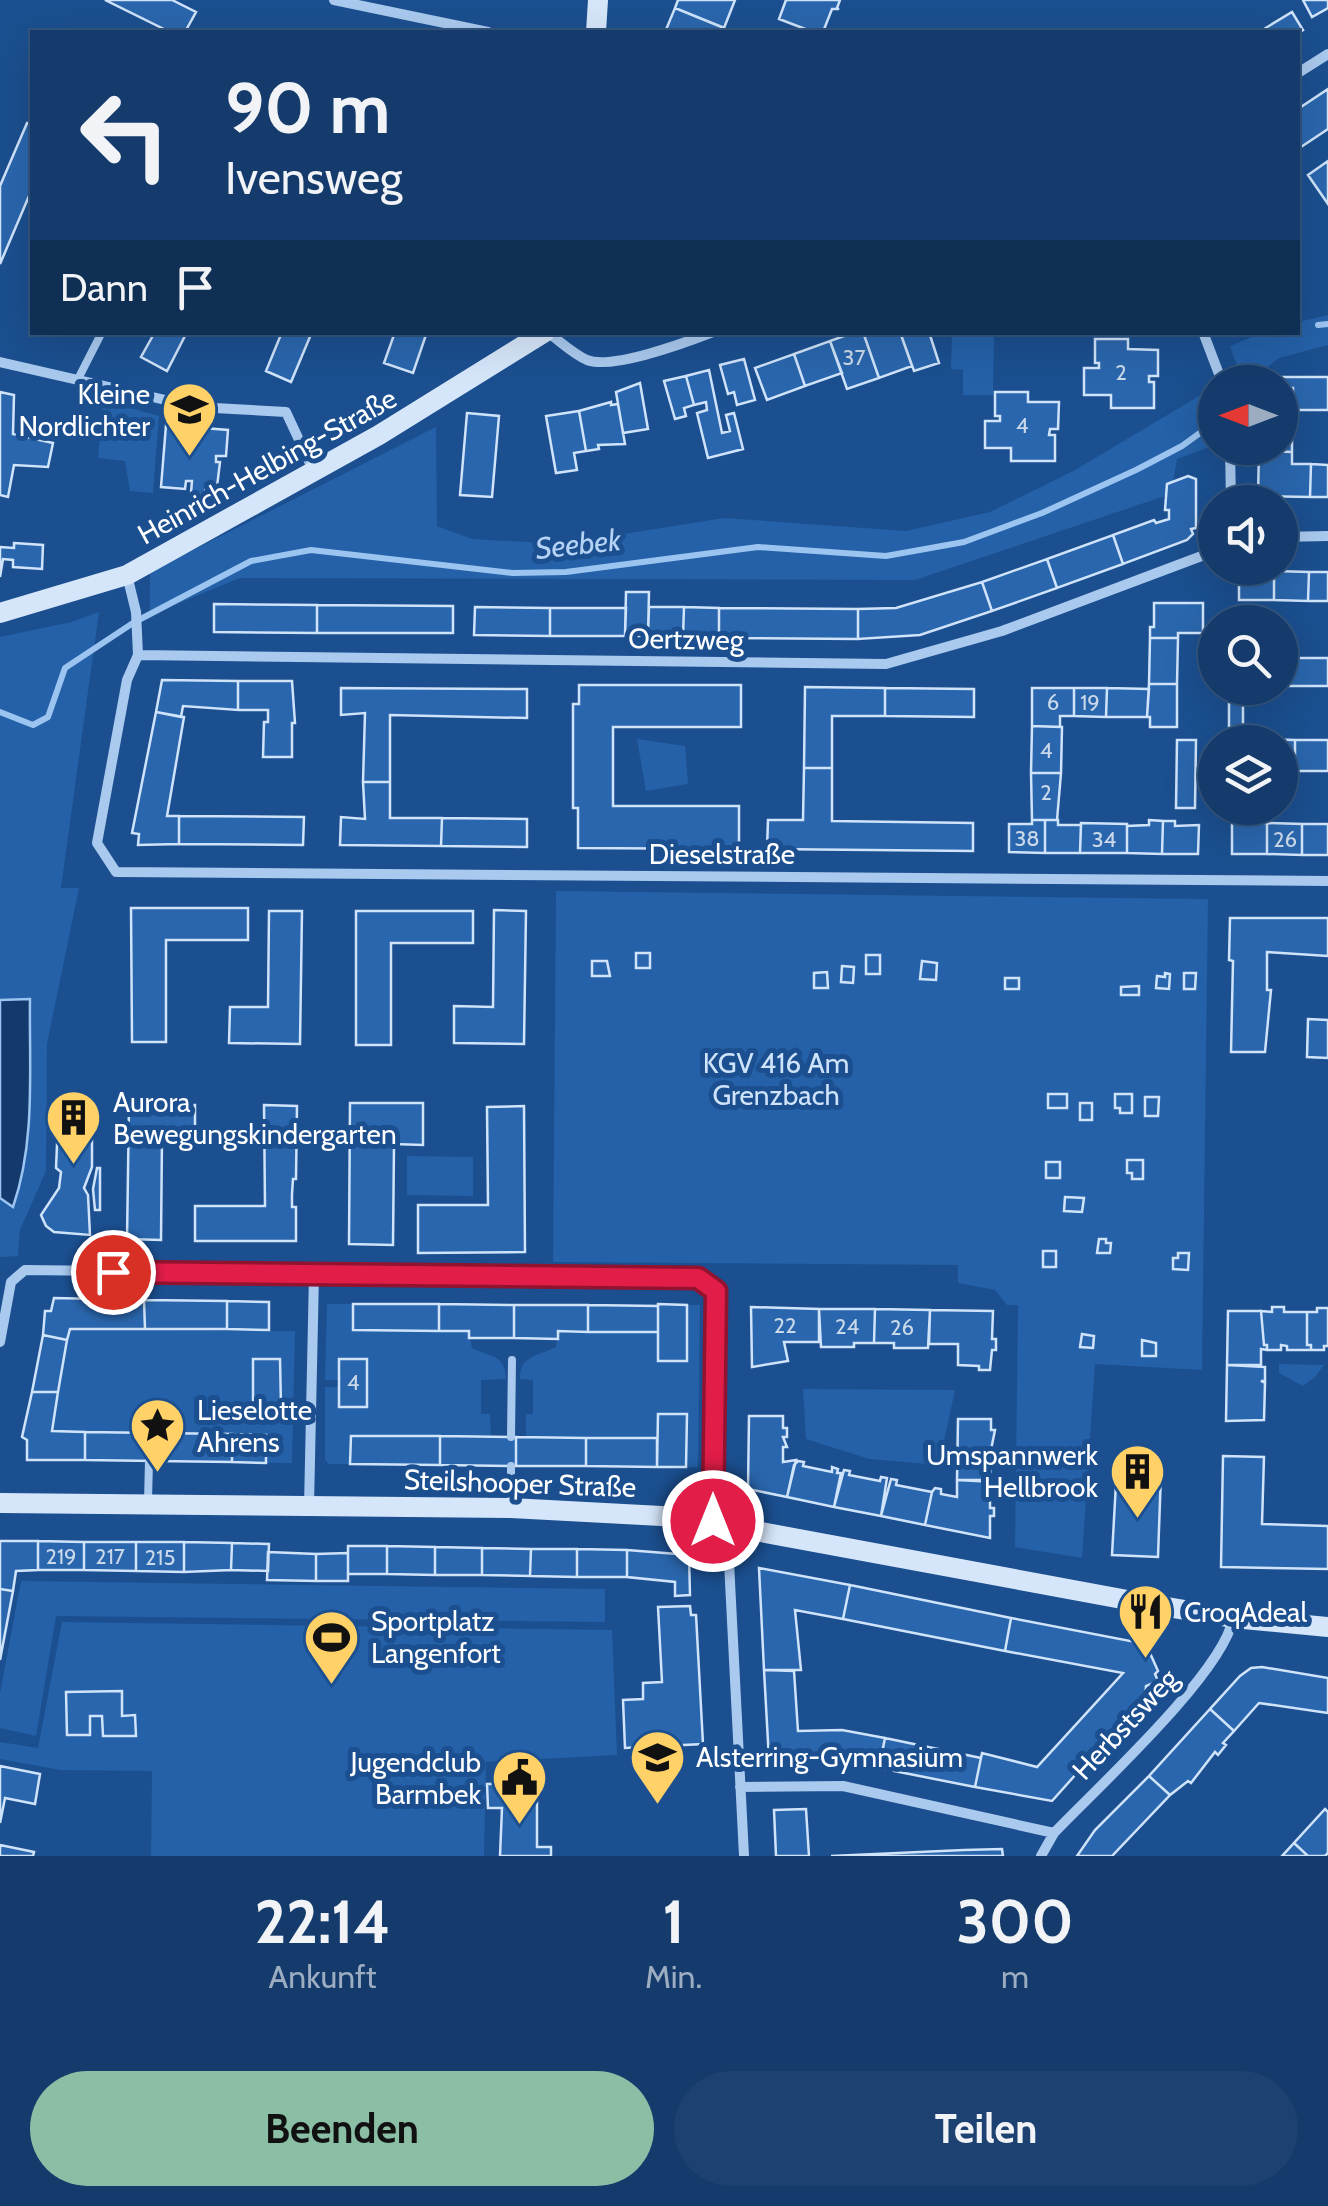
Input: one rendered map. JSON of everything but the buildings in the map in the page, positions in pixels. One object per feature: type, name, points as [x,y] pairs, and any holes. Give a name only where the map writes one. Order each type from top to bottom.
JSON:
[{"type":"street","points":[[334,0],[478,30]]},
{"type":"street","points":[[596,30],[598,0]]},
{"type":"street","points":[[1300,72],[1328,54]]},
{"type":"street","name":"Heinrich-Helbing-Straße","points":[[0,613],[128,576],[465,384],[541,335]]},
{"type":"street","name":"Heinrich-Helbing-Straße","points":[[550,335],[585,359],[601,362],[662,350],[704,335]]},
{"type":"street","points":[[1204,335],[1216,365]]},
{"type":"street","points":[[0,362],[196,407],[286,412],[314,472]]},
{"type":"street","points":[[1298,537],[1328,536]]},
{"type":"street","name":"Oertzweg","points":[[138,655],[886,664],[1002,631],[1198,557]]},
{"type":"street","points":[[128,576],[136,612],[138,655]]},
{"type":"street","name":"Dieselstraße","points":[[138,655],[126,680],[97,843],[116,872],[1328,880]]},
{"type":"street","points":[[0,1342],[11,1282],[25,1270],[698,1278],[716,1291],[720,1522],[744,1856]]},
{"type":"street","points":[[309,1506],[314,1274]]},
{"type":"street","name":"Steilshooper Straße","points":[[0,1503],[512,1508],[720,1522],[1024,1582],[1234,1618],[1328,1627]]},
{"type":"street","name":"Herbstsweg","points":[[1041,1856],[1054,1832],[1178,1703],[1225,1643],[1234,1618]]},
{"type":"street","points":[[740,1788],[842,1786],[1054,1832]]},
{"type":"lane","points":[[78,379],[100,335]]},
{"type":"lane","points":[[512,1360],[512,1437]]},
{"type":"lane","points":[[150,1418],[150,1433]]},
{"type":"lane","points":[[148,1505],[150,1461]]},
{"type":"lane","points":[[512,1466],[512,1508]]},
{"type":"green space","points":[[1328,315],[1328,345],[1279,358],[1270,365],[1237,365],[1230,346],[1257,335],[1300,335],[1300,322]]},
{"type":"green space","points":[[952,335],[994,335],[993,395],[963,395],[963,370],[951,369]]},
{"type":"green space","points":[[1198,397],[1198,451],[1177,459],[1171,494],[915,580],[240,578],[150,615],[150,572],[436,427],[437,526],[472,539],[561,544],[724,518],[906,531],[990,512],[1075,470]]},
{"type":"green space","points":[[103,400],[159,416],[153,493],[130,491],[125,461],[98,458]]},
{"type":"green space","points":[[99,612],[61,888],[79,888],[47,1044],[46,1171],[20,1230],[18,1256],[0,1257],[0,1198],[13,1207],[29,999],[0,1000],[0,637]]},
{"type":"green space","points":[[637,739],[685,746],[688,784],[646,791]]},
{"type":"green space","name":"KGV 416 Am Grenzbach","points":[[556,891],[1208,899],[1202,1370],[1095,1364],[1082,1558],[1015,1547],[1018,1305],[1007,1305],[995,1290],[958,1283],[958,1265],[553,1262]]},
{"type":"green space","points":[[407,1156],[473,1157],[473,1196],[407,1195]]},
{"type":"green space","points":[[327,1304],[353,1304],[353,1330],[469,1331],[472,1348],[500,1360],[505,1371],[506,1379],[481,1380],[481,1414],[490,1414],[491,1437],[351,1436],[350,1464],[329,1464],[325,1460],[325,1387],[339,1387],[367,1407],[367,1359],[339,1380],[325,1380]]},
{"type":"green space","points":[[687,1305],[700,1305],[698,1467],[686,1467],[686,1414],[658,1414],[657,1438],[526,1437],[526,1414],[533,1414],[533,1380],[520,1379],[521,1371],[526,1361],[556,1347],[558,1331],[658,1332],[687,1360]]},
{"type":"green space","points":[[70,1329],[295,1331],[292,1463],[266,1463],[266,1435],[52,1431]]},
{"type":"green space","points":[[1279,1364],[1324,1365],[1303,1386],[1279,1373]]},
{"type":"green space","points":[[803,1389],[955,1390],[939,1465],[869,1459],[806,1439]]},
{"type":"green space","points":[[21,1581],[605,1589],[605,1622],[56,1616],[36,1736],[0,1728],[0,1693]]},
{"type":"green space","name":"Sportplatz Langenfort","points":[[62,1622],[612,1630],[617,1755],[486,1762],[484,1856],[151,1856],[152,1771],[60,1770],[0,1759],[0,1742],[38,1748]]},
{"type":"shaded area","points":[[30,999],[28,1130],[13,1207],[0,1198],[0,1000]]},
{"type":"waterway","name":"Seebek","points":[[1318,325],[1328,324]]},
{"type":"waterway","name":"Seebek","points":[[0,712],[33,725],[48,717],[65,668],[133,623],[251,561],[311,550],[513,573],[566,572],[758,547],[886,556],[964,542],[1042,513],[1136,470],[1198,434]]},
{"type":"place","name":"Kleine Nordlichter","points":[[189,459]]},
{"type":"place","name":"Aurora Bewegungskindergarten","points":[[74,1167]]},
{"type":"place","name":"Lieselotte Ahrens","points":[[158,1475]]},
{"type":"place","name":"Umspannwerk Hellbrook","points":[[1137,1520]]},
{"type":"place","name":"CroqAdeal","points":[[1145,1661]]},
{"type":"place","name":"Sportplatz Langenfort","points":[[332,1686]]},
{"type":"place","name":"Alsterring-Gymnasium","points":[[657,1806]]},
{"type":"place","name":"Jugendclub Barmbek","points":[[520,1827]]},
{"type":"route","points":[[113,1272],[698,1278],[716,1291],[713,1521]]}]
